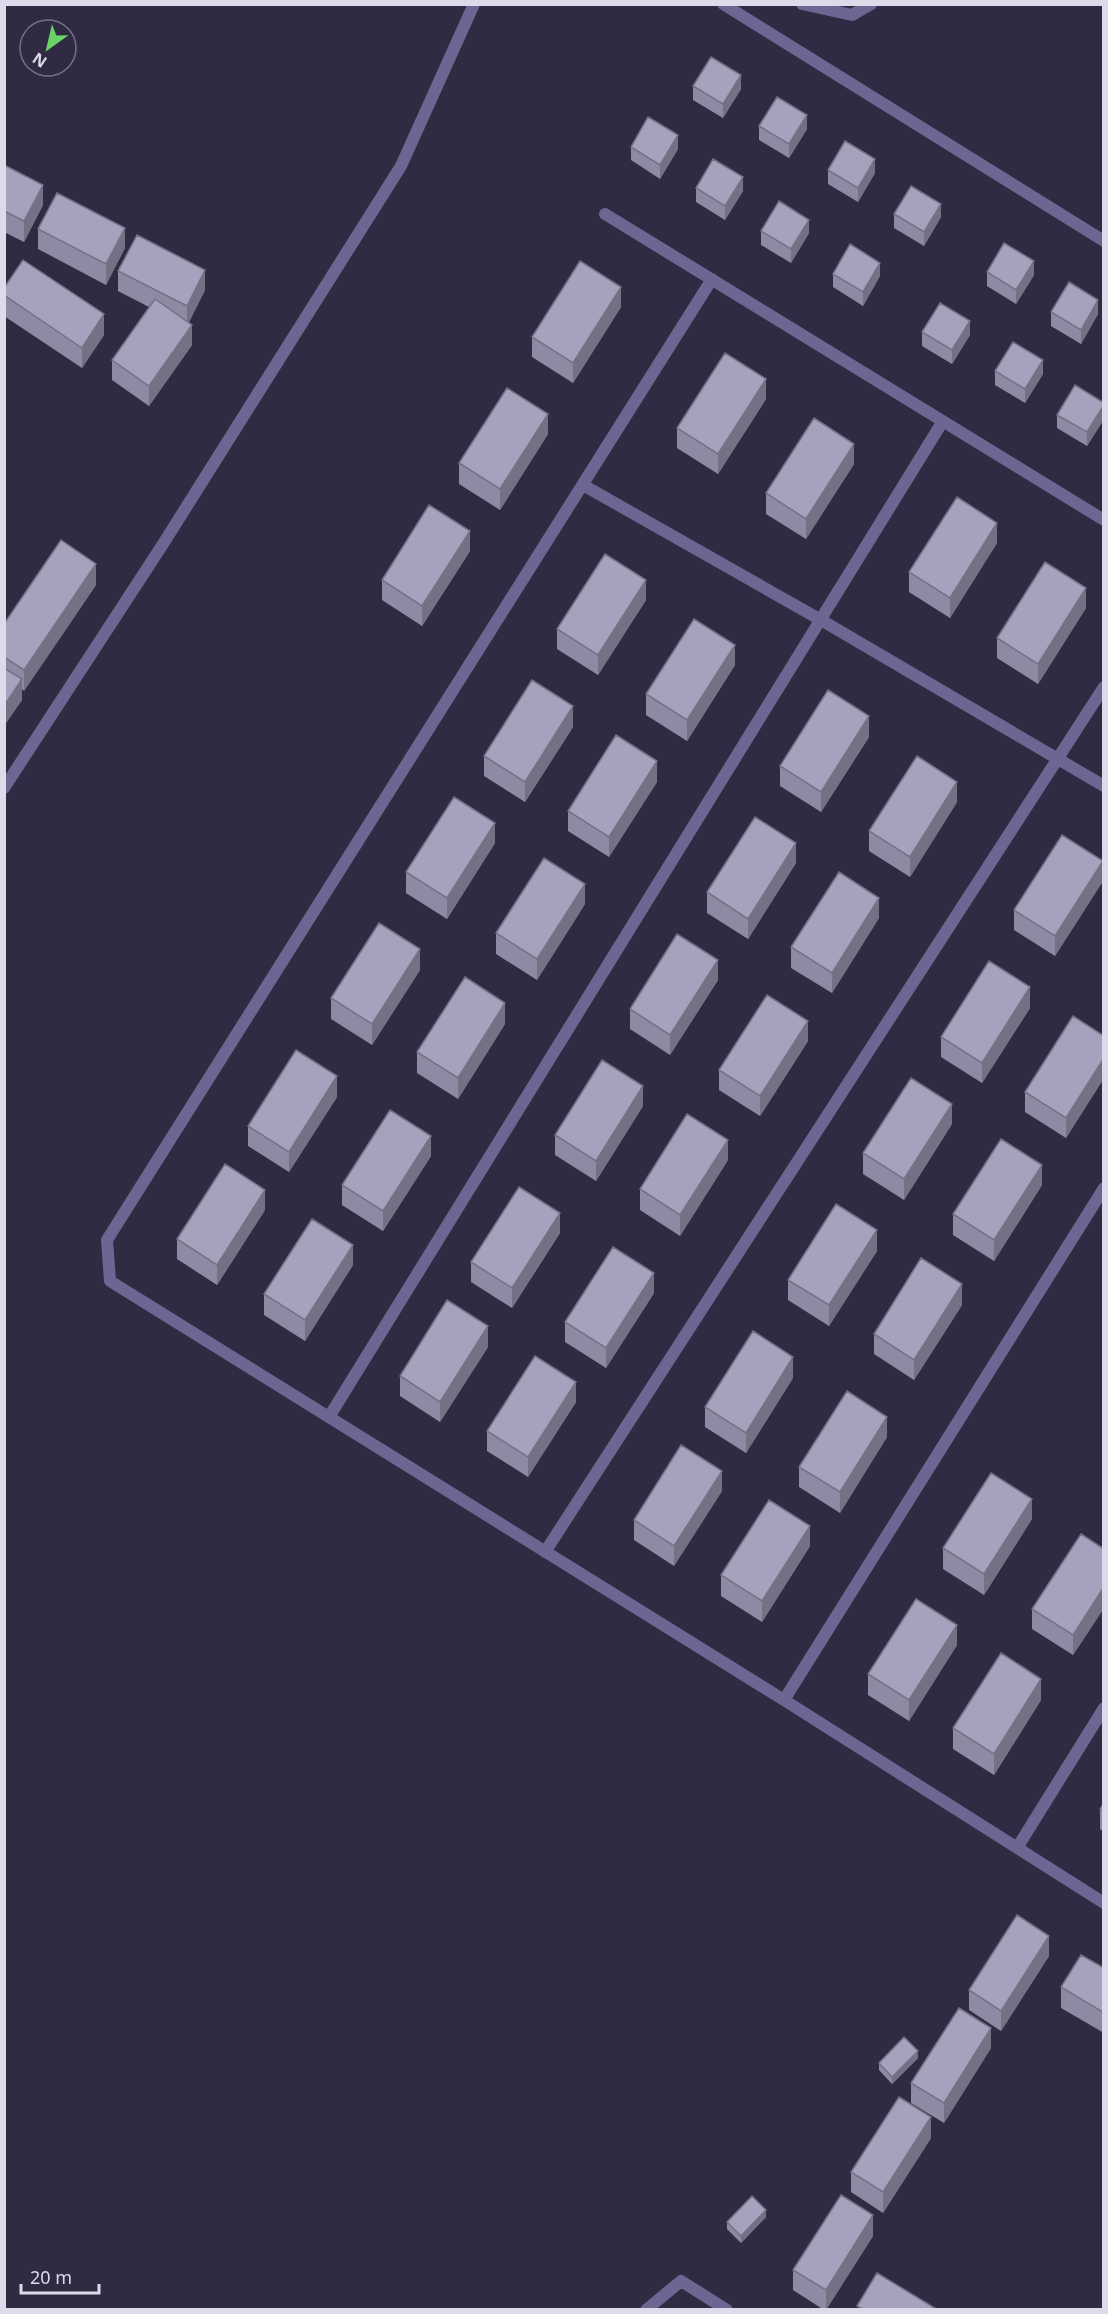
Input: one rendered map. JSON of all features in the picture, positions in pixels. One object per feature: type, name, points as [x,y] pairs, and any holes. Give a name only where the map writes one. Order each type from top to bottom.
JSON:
[{"type":"street","points":[[4,788],[163,544],[402,166],[474,4]]},
{"type":"street","points":[[723,4],[1104,241]]},
{"type":"street","points":[[802,4],[852,15],[871,4]]},
{"type":"street","points":[[604,214],[1104,520]]},
{"type":"street","points":[[712,279],[106,1240],[110,1281],[784,1700],[1104,1903]]},
{"type":"street","points":[[329,1417],[943,421]]},
{"type":"street","points":[[583,485],[821,620],[1104,786]]},
{"type":"street","points":[[545,1552],[1104,687]]},
{"type":"street","points":[[784,1700],[1104,1188]]},
{"type":"street","points":[[1017,1848],[1104,1708]]},
{"type":"street","points":[[646,2310],[681,2281],[727,2310]]},
{"type":"building","points":[[711,57],[741,75],[723,104],[693,86]]},
{"type":"building","points":[[777,97],[807,115],[789,144],[759,126]]},
{"type":"building","points":[[648,117],[678,135],[660,165],[631,147]]},
{"type":"building","points":[[845,141],[875,159],[858,188],[828,170]]},
{"type":"building","points":[[713,159],[743,177],[725,206],[696,188]]},
{"type":"building","points":[[4,165],[43,185],[24,221],[4,211]]},
{"type":"building","points":[[911,186],[941,204],[924,232],[894,214]]},
{"type":"building","points":[[57,193],[125,228],[106,264],[38,229]]},
{"type":"building","points":[[779,201],[809,220],[791,249],[761,231]]},
{"type":"building","points":[[137,235],[205,270],[187,306],[118,271]]},
{"type":"building","points":[[1004,243],[1034,261],[1016,290],[987,272]]},
{"type":"building","points":[[850,244],[880,263],[863,292],[833,274]]},
{"type":"building","points":[[23,260],[104,314],[82,348],[4,295],[4,288]]},
{"type":"building","points":[[580,261],[621,287],[573,363],[532,337]]},
{"type":"building","points":[[1069,282],[1098,300],[1081,330],[1051,312]]},
{"type":"building","points":[[155,299],[192,325],[149,386],[112,360]]},
{"type":"building","points":[[940,303],[970,321],[952,350],[922,332]]},
{"type":"building","points":[[1013,342],[1043,360],[1025,389],[995,371]]},
{"type":"building","points":[[725,353],[766,379],[718,454],[677,428]]},
{"type":"building","points":[[1075,385],[1104,403],[1087,432],[1057,415]]},
{"type":"building","points":[[507,388],[548,414],[500,489],[459,463]]},
{"type":"building","points":[[814,418],[854,444],[806,519],[766,493]]},
{"type":"building","points":[[957,497],[997,523],[950,598],[909,572]]},
{"type":"building","points":[[429,505],[470,531],[422,606],[382,580]]},
{"type":"building","points":[[61,540],[96,564],[24,670],[4,657],[4,624]]},
{"type":"building","points":[[605,554],[646,580],[598,655],[557,629]]},
{"type":"building","points":[[1045,562],[1086,588],[1038,664],[997,638]]},
{"type":"building","points":[[694,619],[735,645],[687,720],[646,694]]},
{"type":"building","points":[[4,668],[22,679],[4,706]]},
{"type":"building","points":[[532,680],[573,706],[525,782],[484,756]]},
{"type":"building","points":[[828,690],[869,716],[821,792],[780,766]]},
{"type":"building","points":[[616,735],[657,761],[609,837],[568,811]]},
{"type":"building","points":[[917,756],[957,782],[910,857],[869,831]]},
{"type":"building","points":[[454,797],[495,823],[447,898],[406,872]]},
{"type":"building","points":[[755,817],[796,843],[748,919],[707,892]]},
{"type":"building","points":[[1062,835],[1103,861],[1055,936],[1014,910]]},
{"type":"building","points":[[544,858],[585,884],[537,959],[496,933]]},
{"type":"building","points":[[839,872],[879,898],[832,973],[791,947]]},
{"type":"building","points":[[379,923],[420,949],[372,1024],[331,998]]},
{"type":"building","points":[[677,934],[718,960],[670,1035],[630,1009]]},
{"type":"building","points":[[989,961],[1030,987],[982,1063],[941,1037]]},
{"type":"building","points":[[465,977],[505,1003],[458,1078],[417,1052]]},
{"type":"building","points":[[767,995],[808,1021],[760,1096],[719,1070]]},
{"type":"building","points":[[1073,1016],[1104,1036],[1104,1058],[1066,1118],[1025,1092]]},
{"type":"building","points":[[296,1050],[337,1076],[289,1152],[248,1126]]},
{"type":"building","points":[[602,1060],[643,1086],[596,1161],[555,1135]]},
{"type":"building","points":[[911,1078],[952,1104],[904,1179],[863,1153]]},
{"type":"building","points":[[390,1110],[431,1136],[383,1211],[342,1185]]},
{"type":"building","points":[[687,1114],[728,1140],[680,1215],[640,1189]]},
{"type":"building","points":[[1001,1139],[1042,1165],[994,1240],[953,1214]]},
{"type":"building","points":[[225,1164],[265,1190],[217,1265],[177,1239]]},
{"type":"building","points":[[519,1187],[560,1213],[512,1288],[471,1262]]},
{"type":"building","points":[[836,1204],[877,1230],[829,1305],[788,1280]]},
{"type":"building","points":[[312,1219],[353,1245],[305,1320],[264,1294]]},
{"type":"building","points":[[613,1247],[654,1273],[606,1348],[565,1322]]},
{"type":"building","points":[[921,1258],[962,1284],[914,1360],[874,1334]]},
{"type":"building","points":[[447,1300],[488,1326],[440,1402],[400,1376]]},
{"type":"building","points":[[753,1331],[793,1357],[746,1433],[705,1407]]},
{"type":"building","points":[[535,1356],[576,1382],[528,1457],[487,1431]]},
{"type":"building","points":[[847,1391],[887,1417],[840,1492],[799,1467]]},
{"type":"building","points":[[681,1445],[722,1471],[674,1546],[634,1520]]},
{"type":"building","points":[[991,1473],[1032,1499],[984,1574],[943,1548]]},
{"type":"building","points":[[769,1500],[810,1526],[762,1601],[721,1575]]},
{"type":"building","points":[[1081,1534],[1104,1549],[1104,1587],[1073,1635],[1032,1609]]},
{"type":"building","points":[[916,1599],[957,1625],[909,1700],[868,1674]]},
{"type":"building","points":[[1001,1653],[1041,1679],[994,1754],[953,1728]]},
{"type":"building","points":[[1017,1915],[1049,1936],[1001,2011],[969,1990]]},
{"type":"building","points":[[1081,1955],[1104,1968],[1104,2013],[1061,1987]]},
{"type":"building","points":[[959,2008],[991,2028],[944,2103],[911,2083]]},
{"type":"building","points":[[904,2037],[918,2051],[892,2077],[879,2063]]},
{"type":"building","points":[[899,2097],[931,2117],[883,2192],[851,2172]]},
{"type":"building","points":[[841,2195],[873,2215],[826,2290],[793,2270]]},
{"type":"building","points":[[752,2196],[766,2210],[741,2236],[727,2222]]},
{"type":"building","points":[[877,2273],[938,2310],[864,2310],[857,2306]]}]
